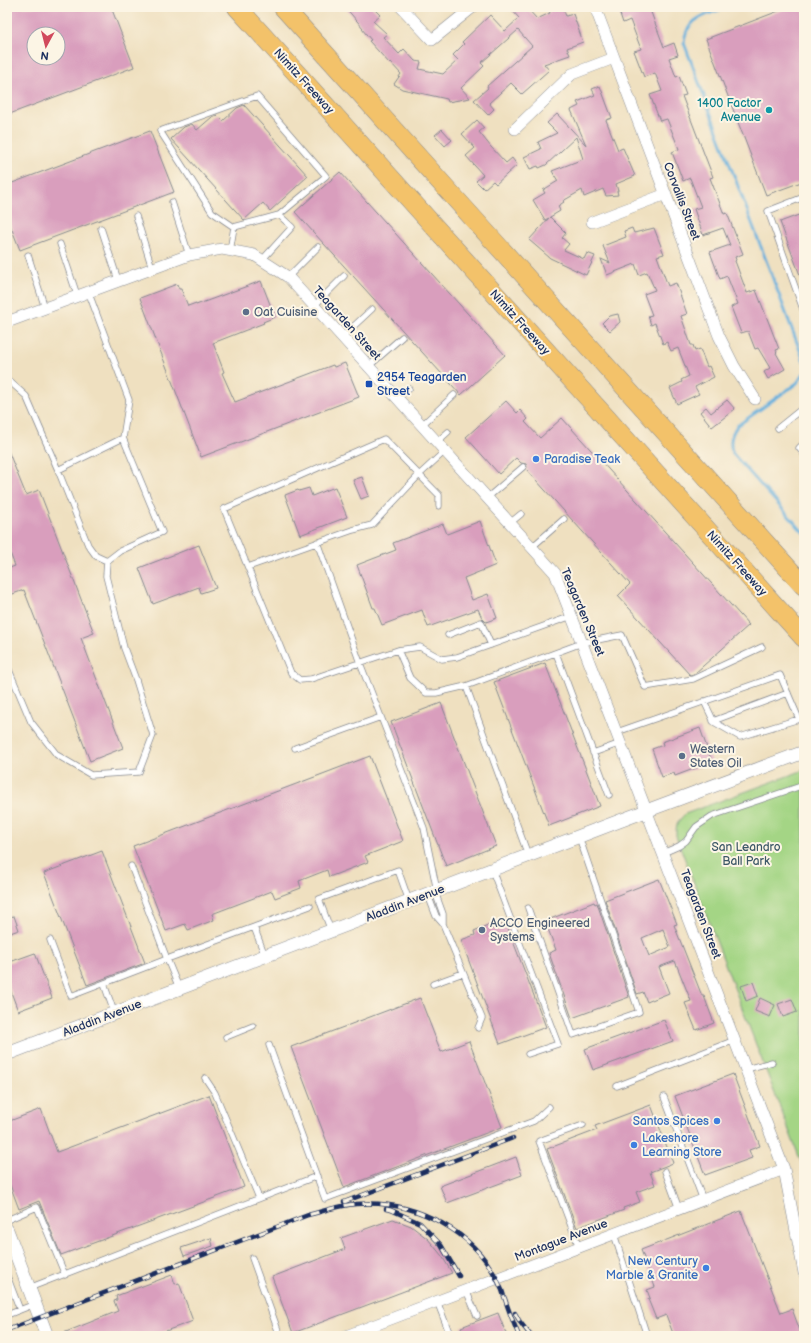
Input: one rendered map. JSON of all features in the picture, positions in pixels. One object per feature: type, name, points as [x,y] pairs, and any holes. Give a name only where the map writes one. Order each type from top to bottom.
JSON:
[{"type":"highway","name":"Nimitz Freeway","points":[[237,7],[804,638]]},
{"type":"highway","points":[[283,7],[804,586]]},
{"type":"street","points":[[401,7],[432,40],[473,7]]},
{"type":"street","name":"Corvallis Street","points":[[595,7],[726,352],[741,379],[755,399]]},
{"type":"street","points":[[515,129],[572,74],[614,58]]},
{"type":"street","points":[[592,222],[666,194]]},
{"type":"street","name":"Teagarden Street","points":[[7,322],[189,255],[222,249],[254,255],[288,277],[555,573],[784,1169],[804,1273]]},
{"type":"street","name":"Aladdin Avenue","points":[[7,1054],[433,893],[647,810],[804,752]]},
{"type":"street","name":"Montague Avenue","points":[[346,1336],[784,1169]]},
{"type":"street","points":[[7,1230],[47,1336]]},
{"type":"lane","points":[[257,96],[326,176],[279,215],[234,227],[212,212],[160,130],[257,96]]},
{"type":"lane","points":[[804,197],[768,211],[804,312]]},
{"type":"lane","points":[[172,202],[189,255]]},
{"type":"lane","points":[[262,260],[292,228],[279,215]]},
{"type":"lane","points":[[136,216],[152,268]]},
{"type":"lane","points":[[230,251],[234,227]]},
{"type":"lane","points":[[101,228],[118,280]]},
{"type":"lane","points":[[60,244],[77,295]]},
{"type":"lane","points":[[288,277],[318,246]]},
{"type":"lane","points":[[28,255],[45,308]]},
{"type":"lane","points":[[314,306],[344,276]]},
{"type":"lane","points":[[7,664],[31,722],[57,754],[91,775],[139,772],[153,735],[136,680],[124,648],[106,576],[107,561],[120,551],[162,532],[123,438],[129,400],[88,291]]},
{"type":"lane","points":[[342,337],[372,309]]},
{"type":"lane","points":[[369,366],[402,337]]},
{"type":"lane","points":[[7,379],[26,396],[88,545],[96,556],[107,561]]},
{"type":"lane","points":[[397,398],[409,389]]},
{"type":"lane","points":[[422,425],[454,396]]},
{"type":"lane","points":[[778,428],[804,407]]},
{"type":"lane","points":[[437,442],[448,432]]},
{"type":"lane","points":[[58,470],[123,438]]},
{"type":"lane","points":[[439,506],[439,495],[384,439],[224,509],[291,673],[300,680],[311,679],[398,650],[420,647],[442,658],[457,657],[572,616]]},
{"type":"lane","points":[[804,443],[799,448],[804,454]]},
{"type":"lane","points":[[248,567],[317,542],[372,525],[419,475],[445,451]]},
{"type":"lane","points":[[487,498],[523,467]]},
{"type":"lane","points":[[510,523],[521,514]]},
{"type":"lane","points":[[532,547],[564,519]]},
{"type":"lane","points":[[317,542],[360,662],[424,828],[436,916],[442,924],[482,1018],[478,1028]]},
{"type":"lane","points":[[448,635],[481,622],[491,645]]},
{"type":"lane","points":[[398,650],[410,678],[426,693],[436,693],[466,686],[582,643],[622,635],[645,687],[692,679],[762,647]]},
{"type":"lane","points":[[556,653],[609,794]]},
{"type":"lane","points":[[617,732],[704,701],[780,675],[799,719],[740,737],[713,721],[704,701]]},
{"type":"lane","points":[[466,686],[528,856]]},
{"type":"lane","points":[[713,721],[788,693]]},
{"type":"lane","points":[[295,748],[381,717]]},
{"type":"lane","points":[[593,753],[621,743]]},
{"type":"lane","points":[[663,853],[686,841],[696,827],[712,816],[804,785]]},
{"type":"lane","points":[[528,908],[573,1035],[640,1012],[579,836]]},
{"type":"lane","points":[[131,866],[179,989]]},
{"type":"lane","points":[[492,869],[558,1044],[528,1054]]},
{"type":"lane","points":[[331,931],[318,899],[398,870],[409,902]]},
{"type":"lane","points":[[50,940],[71,996],[310,906]]},
{"type":"lane","points":[[254,927],[265,956]]},
{"type":"lane","points":[[433,984],[463,973]]},
{"type":"lane","points":[[104,984],[115,1013]]},
{"type":"lane","points":[[226,1037],[253,1026]]},
{"type":"lane","points":[[617,1086],[735,1040]]},
{"type":"lane","points":[[269,1045],[325,1199],[534,1121],[549,1107]]},
{"type":"lane","points":[[746,1069],[772,1062]]},
{"type":"lane","points":[[205,1078],[215,1093],[259,1198]]},
{"type":"lane","points":[[664,1097],[703,1200]]},
{"type":"lane","points":[[579,1247],[539,1141],[583,1125]]},
{"type":"lane","points":[[665,1171],[679,1210]]},
{"type":"lane","points":[[29,1288],[317,1176]]},
{"type":"lane","points":[[7,1220],[37,1208],[65,1275]]},
{"type":"lane","points":[[614,1234],[647,1336]]},
{"type":"lane","points":[[252,1258],[280,1336]]},
{"type":"lane","points":[[7,1276],[20,1310]]},
{"type":"lane","points":[[466,1290],[477,1316]]},
{"type":"lane","points":[[437,1301],[449,1332],[439,1336]]},
{"type":"lane","points":[[7,1315],[35,1304]]},
{"type":"green space","name":"San Leandro Ball Park","points":[[804,770],[804,1173],[676,836],[676,829],[680,819],[685,814]]},
{"type":"building","points":[[7,7],[111,7],[134,67],[7,115]]},
{"type":"building","points":[[345,7],[372,7],[380,15],[373,21],[387,34],[383,37],[399,54],[404,49],[415,61],[421,62],[419,69],[443,74],[458,60],[453,55],[464,44],[462,42],[490,15],[505,31],[519,18],[509,7],[526,7],[537,19],[550,13],[548,7],[562,7],[566,16],[573,14],[583,42],[567,48],[570,55],[544,64],[549,70],[522,94],[511,83],[489,103],[494,109],[488,115],[474,100],[488,88],[487,86],[532,46],[518,30],[481,63],[484,66],[461,88],[470,98],[448,102],[447,99],[402,89],[394,84],[401,74],[369,41],[371,40],[362,29],[363,28]]},
{"type":"building","points":[[630,7],[649,7],[664,47],[674,43],[678,55],[669,58],[676,77],[679,76],[686,95],[682,96],[713,177],[710,178],[724,214],[727,213],[743,254],[735,257],[735,261],[747,293],[756,290],[779,349],[776,350],[776,353],[785,369],[768,379],[764,372],[770,368],[758,348],[755,349],[748,331],[741,333],[731,307],[738,304],[727,276],[720,279],[710,252],[730,245],[723,228],[703,235],[694,209],[701,207],[690,178],[683,181],[672,152],[679,149],[667,119],[660,121],[650,95],[662,91],[655,73],[644,77],[634,51],[641,49],[630,20],[623,23],[619,11]]},
{"type":"building","name":"1400 Factor Avenue","points":[[789,7],[804,7],[804,181],[766,195],[706,39]]},
{"type":"building","points":[[600,86],[612,118],[606,120],[618,150],[623,148],[635,176],[616,184],[618,195],[606,196],[603,189],[584,197],[582,190],[563,201],[564,202],[558,206],[560,211],[550,217],[566,233],[562,238],[569,244],[564,250],[584,259],[587,253],[595,256],[586,275],[550,258],[529,240],[549,218],[545,220],[533,200],[545,193],[543,190],[558,181],[552,171],[583,159],[576,137],[546,165],[539,168],[538,166],[530,169],[524,157],[541,149],[538,142],[557,133],[547,123],[557,114],[586,145],[571,110],[579,106],[577,102],[595,95],[592,89]]},
{"type":"building","points":[[244,105],[308,176],[270,211],[263,203],[244,220],[171,139],[184,127],[192,124],[197,130],[212,117],[217,115],[223,121],[237,108]]},
{"type":"building","points":[[477,120],[484,128],[479,132],[491,147],[506,163],[512,158],[517,165],[496,184],[493,181],[484,189],[476,181],[483,175],[466,156],[475,148],[462,134]]},
{"type":"building","points":[[442,129],[452,140],[445,146],[435,135]]},
{"type":"building","points":[[150,131],[174,192],[20,250],[7,217],[7,185]]},
{"type":"building","points":[[340,172],[505,355],[461,395],[295,212]]},
{"type":"building","points":[[804,213],[804,283],[803,283],[780,222]]},
{"type":"building","points":[[632,228],[634,233],[654,228],[664,254],[657,256],[668,286],[676,283],[687,314],[681,316],[691,345],[693,345],[695,351],[700,349],[707,367],[709,366],[714,377],[695,387],[699,394],[677,404],[670,388],[682,382],[681,380],[689,376],[678,348],[671,351],[667,342],[663,344],[655,323],[651,325],[648,316],[652,315],[644,294],[655,290],[647,272],[639,275],[635,264],[607,275],[601,259],[610,263],[603,246],[626,237],[624,231]]},
{"type":"building","points":[[261,281],[275,317],[263,322],[264,323],[213,343],[224,372],[222,373],[235,402],[333,365],[334,367],[345,363],[359,397],[201,457],[140,298],[177,284],[179,289],[181,289],[188,306],[196,303],[196,305]]},
{"type":"building","points":[[618,314],[620,322],[610,331],[602,323],[609,316]]},
{"type":"building","points":[[727,400],[735,409],[712,427],[700,412],[706,407],[711,413]]},
{"type":"building","points":[[506,401],[517,413],[520,410],[528,419],[525,422],[540,438],[562,418],[749,625],[694,674],[690,675],[618,596],[630,584],[526,469],[526,464],[521,463],[516,458],[499,474],[466,437]]},
{"type":"building","points":[[7,448],[26,495],[39,490],[94,633],[81,638],[123,748],[90,761],[24,590],[7,596],[7,569],[15,566],[7,545]]},
{"type":"building","points":[[362,477],[369,496],[361,499],[353,480]]},
{"type":"building","points":[[335,487],[347,517],[300,535],[285,495],[309,488],[312,496]]},
{"type":"building","points":[[480,521],[496,565],[464,578],[472,600],[488,594],[497,618],[486,622],[482,618],[478,609],[428,627],[422,610],[382,625],[375,608],[373,608],[357,565],[396,550],[393,543],[443,524],[447,534]]},
{"type":"building","points":[[199,545],[216,588],[201,593],[199,587],[153,604],[139,568]]},
{"type":"building","points":[[545,663],[600,806],[549,826],[494,682]]},
{"type":"building","points":[[441,703],[496,846],[446,866],[391,722]]},
{"type":"building","name":"Western States Oil","points":[[700,728],[712,762],[675,776],[674,773],[662,777],[652,749],[663,745],[662,742]]},
{"type":"building","points":[[370,756],[403,841],[365,856],[368,862],[329,877],[327,870],[299,881],[301,888],[275,898],[272,891],[212,914],[214,920],[188,930],[185,924],[166,931],[133,846]]},
{"type":"building","points":[[102,851],[145,963],[87,985],[44,873]]},
{"type":"building","points":[[659,879],[677,924],[674,925],[714,1023],[696,1030],[685,1003],[691,1001],[675,961],[659,967],[669,993],[647,1002],[643,992],[637,994],[605,900]],"holes":[[[663,929],[670,947],[649,956],[642,938]]]},
{"type":"building","points":[[594,902],[595,904],[597,903],[629,997],[572,1018],[549,953],[556,950],[545,921]]},
{"type":"building","points":[[14,916],[19,930],[7,934],[7,918]]},
{"type":"building","points":[[506,923],[546,1027],[500,1044],[461,940],[475,935],[474,931],[490,924],[492,929]]},
{"type":"building","points":[[35,953],[52,998],[18,1011],[7,981],[7,963]]},
{"type":"building","points":[[753,982],[758,996],[746,1001],[741,986]]},
{"type":"building","points":[[420,998],[441,1052],[469,1041],[502,1127],[344,1187],[291,1047]]},
{"type":"building","points":[[760,998],[775,1005],[770,1017],[755,1011]]},
{"type":"building","points":[[792,999],[797,1012],[783,1017],[778,1004]]},
{"type":"building","points":[[664,1020],[673,1041],[593,1070],[585,1049]]},
{"type":"building","name":"Santos Spices","points":[[733,1074],[760,1146],[749,1150],[752,1158],[705,1175],[675,1096]]},
{"type":"building","points":[[209,1095],[244,1187],[61,1255],[39,1201],[19,1209],[10,1185],[7,1186],[7,1122],[41,1109],[57,1152]]},
{"type":"building","points":[[651,1105],[673,1163],[650,1172],[655,1185],[636,1192],[640,1202],[623,1208],[624,1210],[577,1228],[547,1149],[597,1130],[595,1126]]},
{"type":"building","points":[[516,1157],[522,1175],[447,1203],[440,1186]]},
{"type":"building","name":"New Century Marble & Granite","points":[[741,1211],[781,1313],[792,1309],[802,1336],[674,1336],[666,1315],[656,1319],[648,1299],[650,1298],[647,1290],[655,1287],[641,1250]]},
{"type":"building","points":[[393,1219],[411,1226],[428,1239],[442,1256],[452,1273],[293,1333],[272,1277],[345,1249],[341,1238]]},
{"type":"building","points":[[211,1238],[213,1246],[184,1256],[181,1248]]},
{"type":"building","points":[[172,1275],[175,1284],[179,1283],[193,1321],[152,1336],[56,1336],[118,1311],[114,1301],[117,1300],[116,1296]]},
{"type":"building","points":[[498,1313],[507,1336],[465,1336],[461,1327]]},
{"type":"waterway","points":[[727,7],[705,15],[693,22],[686,34],[684,43],[804,361]]},
{"type":"waterway","points":[[804,373],[797,383],[737,426],[733,432],[731,443],[733,454],[804,533]]},
{"type":"railway","points":[[344,1202],[513,1138]]},
{"type":"railway","points":[[7,1330],[308,1215],[356,1204],[378,1204],[400,1207],[422,1214],[442,1223],[461,1235],[491,1268],[502,1289],[519,1336]]},
{"type":"railway","points":[[386,1209],[420,1223],[441,1245],[459,1276]]},
{"type":"railway","points":[[515,1313],[531,1336]]},
{"type":"place","name":"1400 Factor Avenue","points":[[769,110]]},
{"type":"place","name":"Oat Cuisine","points":[[246,312]]},
{"type":"place","name":"2954 Teagarden Street","points":[[369,384]]},
{"type":"place","name":"Paradise Teak","points":[[536,459]]},
{"type":"place","name":"Western States Oil","points":[[682,756]]},
{"type":"place","name":"ACCO Engineered Systems","points":[[482,930]]},
{"type":"place","name":"Santos Spices","points":[[717,1121]]},
{"type":"place","name":"Lakeshore Learning Store","points":[[634,1145]]},
{"type":"place","name":"New Century Marble & Granite","points":[[706,1268]]}]
